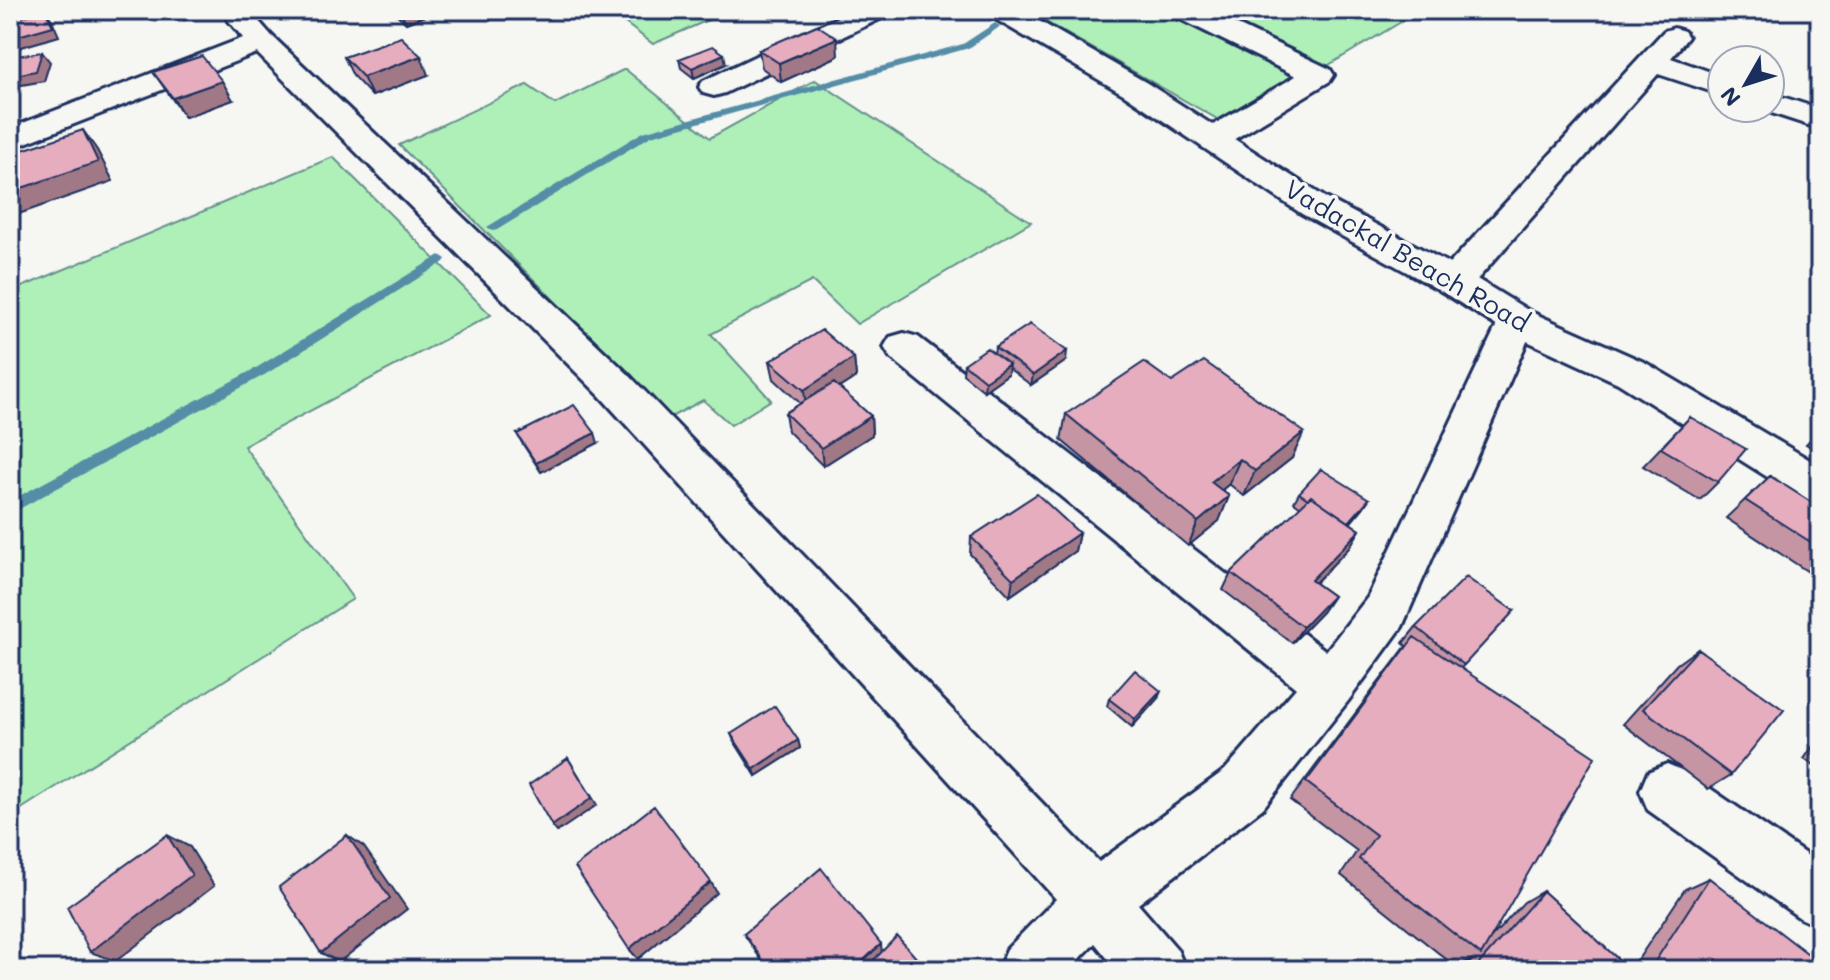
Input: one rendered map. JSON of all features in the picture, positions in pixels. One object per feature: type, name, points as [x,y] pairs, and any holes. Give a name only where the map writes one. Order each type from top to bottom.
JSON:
[{"type":"street","points":[[714,87],[876,10]]},
{"type":"street","name":"Vadackal Beach Road","points":[[1000,10],[1136,89],[1314,206],[1454,282],[1517,321],[1632,373],[1820,488]]},
{"type":"street","points":[[1184,10],[1319,75],[1212,139]]},
{"type":"street","points":[[10,139],[248,26],[614,385],[1096,900],[1156,970]]},
{"type":"street","points":[[1454,282],[1674,37]]},
{"type":"street","points":[[1653,62],[1706,80]]},
{"type":"street","points":[[1786,108],[1820,120]]},
{"type":"street","points":[[1028,970],[1096,900],[1244,789],[1330,685],[1385,612],[1517,321]]},
{"type":"street","points":[[904,347],[1330,685]]},
{"type":"street","points":[[1667,791],[1820,898]]},
{"type":"green space","points":[[608,10],[731,10],[653,44]]},
{"type":"green space","points":[[1025,10],[1421,10],[1228,125]]},
{"type":"green space","points":[[625,69],[710,138],[815,80],[1031,222],[857,324],[812,281],[711,334],[771,400],[731,425],[703,400],[671,417],[399,145],[527,85],[555,104]]},
{"type":"green space","points":[[333,157],[491,315],[244,446],[353,599],[10,816],[10,292]]},
{"type":"building","points":[[45,10],[53,26],[11,38],[10,20]]},
{"type":"building","points":[[817,25],[837,38],[779,63],[759,50]]},
{"type":"building","points":[[401,37],[421,56],[363,77],[344,57]]},
{"type":"building","points":[[713,46],[724,54],[692,68],[679,59]]},
{"type":"building","points":[[42,52],[36,71],[10,76],[10,57]]},
{"type":"building","points":[[202,56],[222,81],[173,98],[153,72]]},
{"type":"building","points":[[83,130],[98,162],[10,192],[10,154]]},
{"type":"building","points":[[1030,324],[1067,351],[1033,375],[995,347]]},
{"type":"building","points":[[822,330],[854,358],[804,390],[770,361]]},
{"type":"building","points":[[987,348],[1009,364],[985,381],[964,364]]},
{"type":"building","points":[[1204,361],[1304,432],[1255,471],[1240,459],[1211,482],[1229,496],[1198,522],[1066,414],[1144,362],[1172,382]]},
{"type":"building","points":[[834,383],[871,416],[821,448],[785,413]]},
{"type":"building","points":[[574,405],[595,433],[536,463],[517,434]]},
{"type":"building","points":[[1690,417],[1746,449],[1718,482],[1661,448]]},
{"type":"building","points":[[1321,469],[1369,499],[1349,522],[1311,496],[1308,499],[1299,493]]},
{"type":"building","points":[[1770,476],[1820,508],[1820,548],[1745,500]]},
{"type":"building","points":[[1037,494],[1079,533],[1013,579],[971,537]]},
{"type":"building","points":[[1311,496],[1360,530],[1311,580],[1333,596],[1303,627],[1231,573]]},
{"type":"building","points":[[1466,577],[1514,611],[1464,665],[1416,627]]},
{"type":"building","points":[[1414,637],[1595,757],[1481,955],[1359,859],[1376,835],[1306,782]]},
{"type":"building","points":[[1698,649],[1784,710],[1731,775],[1643,709]]},
{"type":"building","points":[[1135,670],[1161,691],[1135,719],[1109,699]]},
{"type":"building","points":[[775,706],[798,740],[754,769],[731,734]]},
{"type":"building","points":[[568,758],[592,798],[552,826],[529,785]]},
{"type":"building","points":[[654,806],[711,882],[629,949],[575,867]]},
{"type":"building","points":[[167,835],[192,875],[90,952],[67,907]]},
{"type":"building","points":[[347,835],[390,898],[321,953],[279,887]]},
{"type":"building","points":[[821,868],[881,944],[853,970],[770,970],[744,934]]},
{"type":"building","points":[[1709,878],[1820,963],[1820,970],[1656,970],[1652,966]]},
{"type":"building","points":[[1543,891],[1630,970],[1479,970],[1476,967]]},
{"type":"building","points":[[897,936],[918,960],[908,970],[871,970],[868,966]]},
{"type":"waterway","points":[[493,227],[647,134],[966,46],[995,26]]},
{"type":"waterway","points":[[10,508],[261,371],[440,259]]}]
